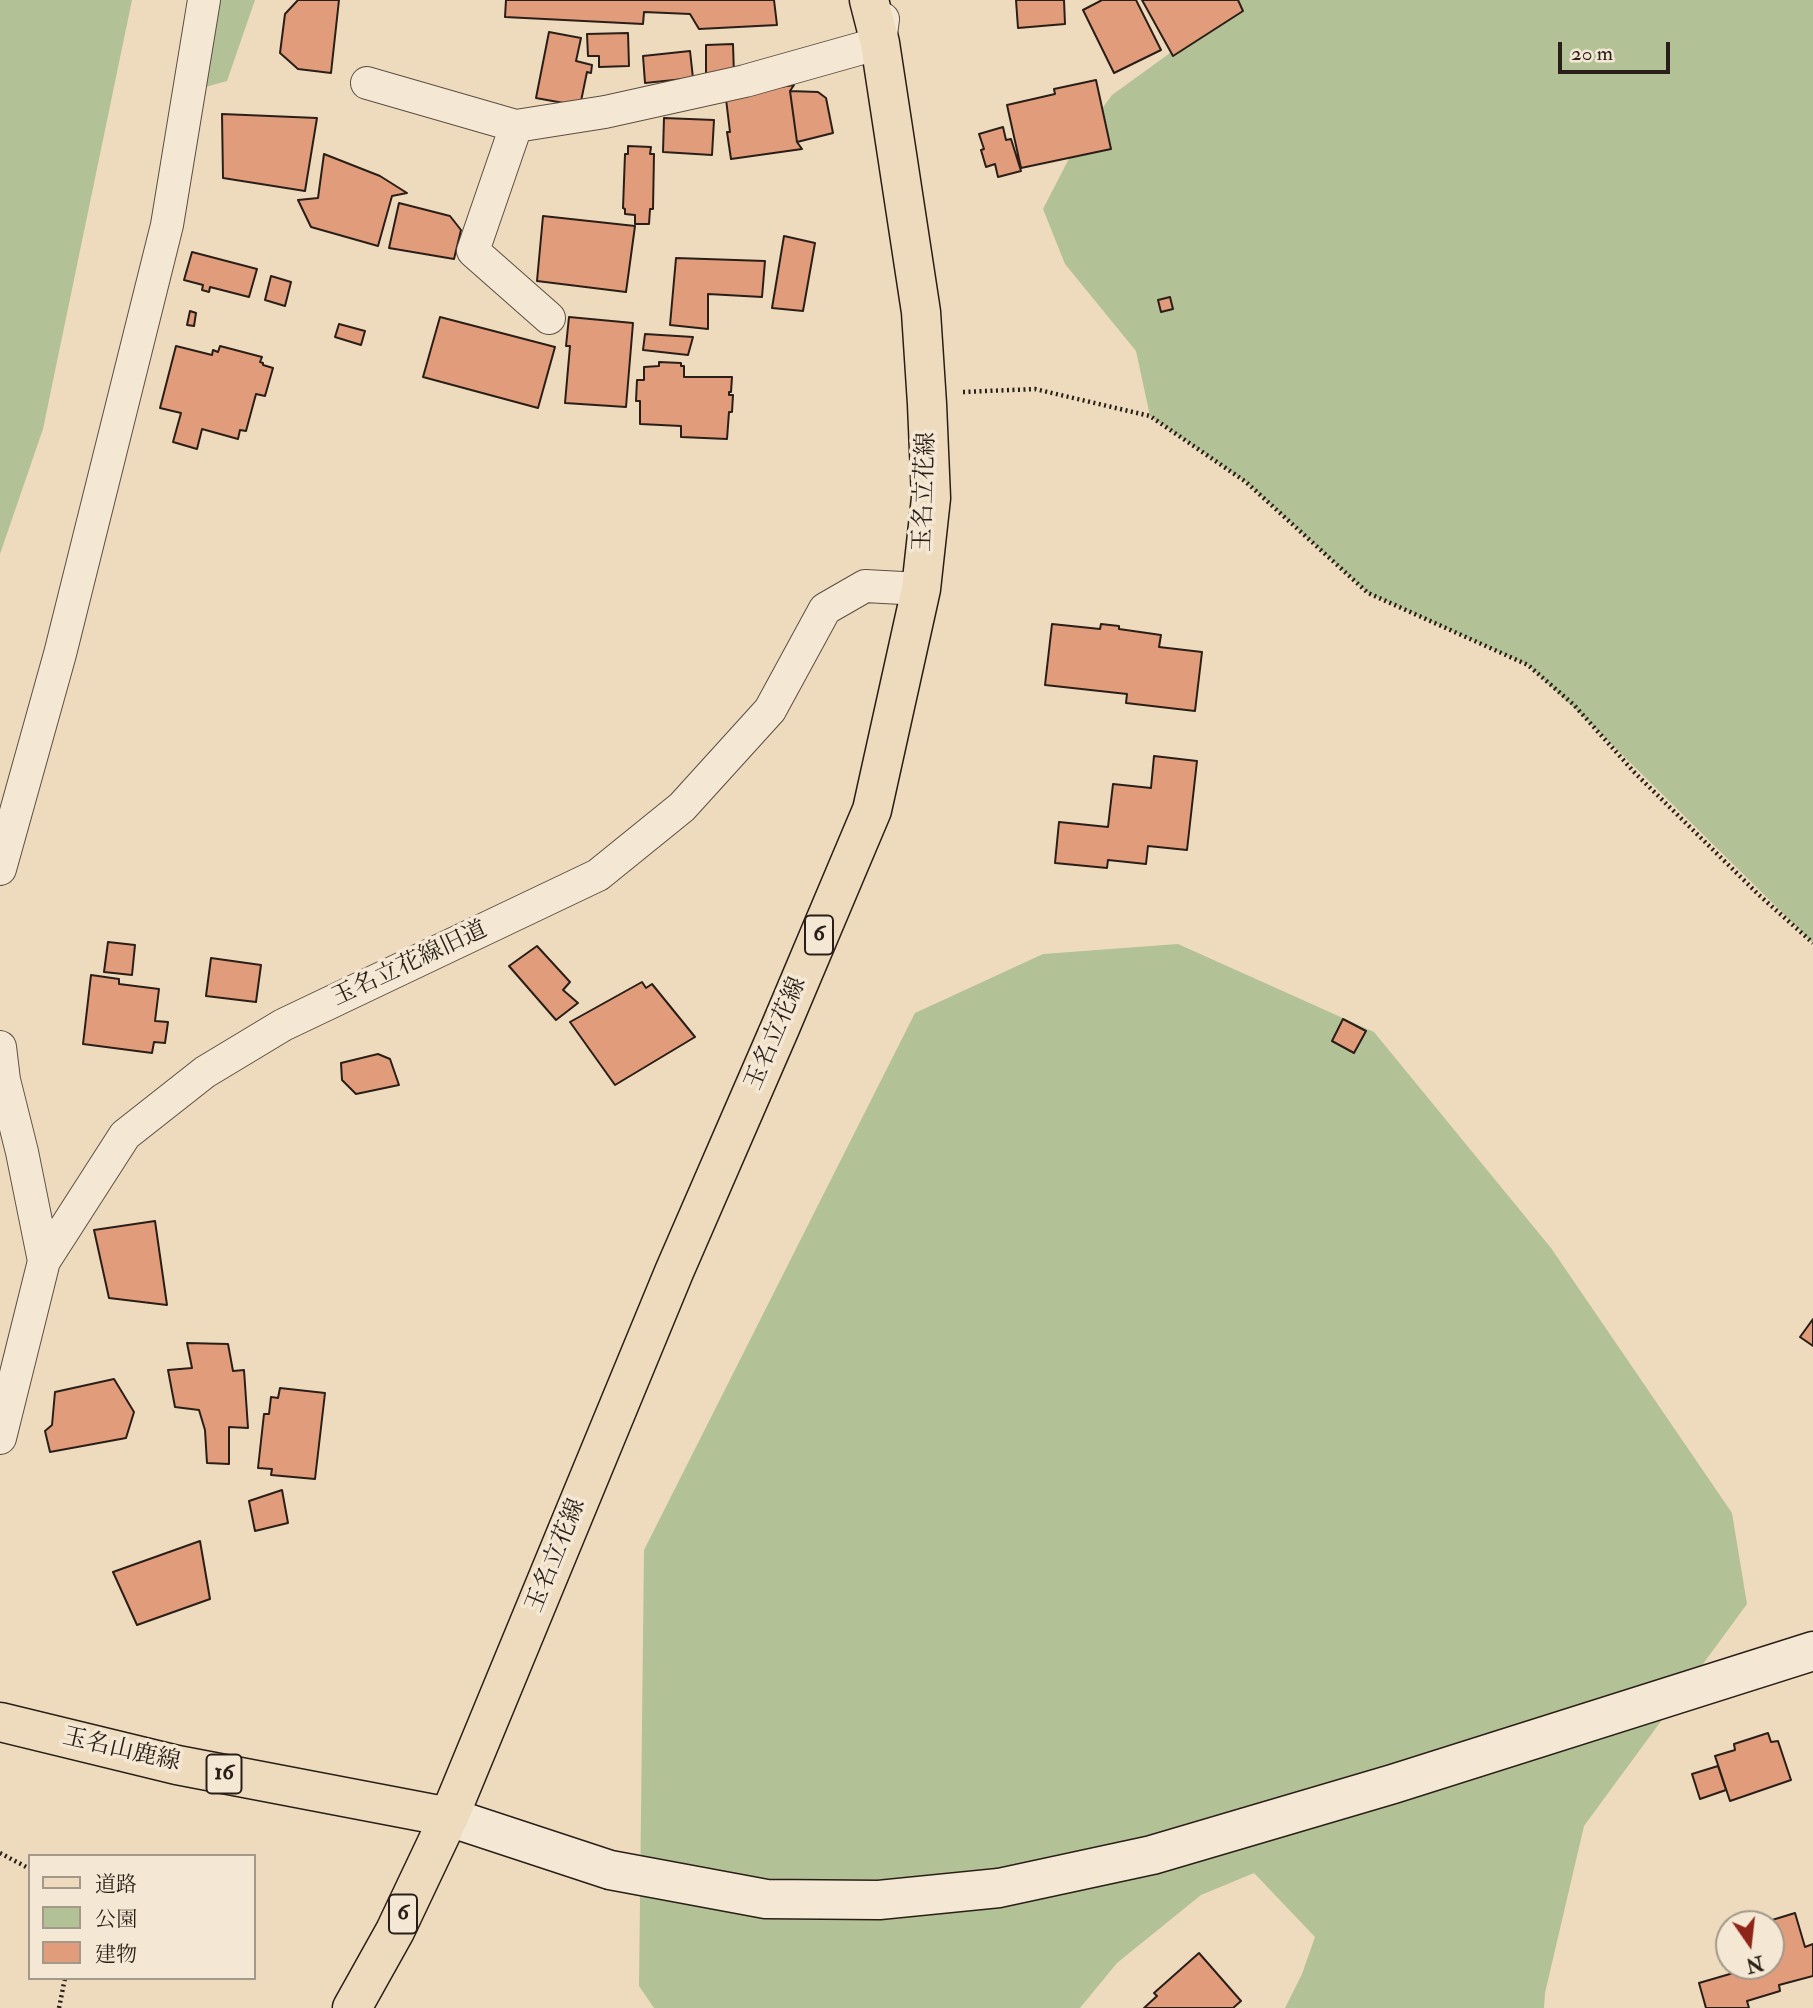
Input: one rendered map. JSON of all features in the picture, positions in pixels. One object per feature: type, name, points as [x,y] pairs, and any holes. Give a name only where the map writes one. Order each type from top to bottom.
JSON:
[{"type":"main road","name":"玉名立花線","points":[[352,2008],[395,1931],[449,1817],[674,1272],[872,810],[922,589],[931,498],[921,312],[880,43],[869,0]]},
{"type":"main road","name":"玉名山鹿線","points":[[0,1722],[177,1765],[449,1817]]},
{"type":"street","points":[[0,869],[60,654],[167,225],[204,0]]},
{"type":"street","name":"6","points":[[880,43],[886,0]]},
{"type":"street","points":[[367,83],[516,127],[605,112],[745,81],[880,43]]},
{"type":"street","points":[[516,127],[473,251],[549,318]]},
{"type":"street","name":"玉名立花線旧道","points":[[0,1438],[44,1261],[125,1135],[205,1072],[283,1025],[598,875],[682,807],[770,710],[825,609],[865,586],[922,589]]},
{"type":"street","points":[[0,1046],[4,1080],[44,1261]]},
{"type":"street","points":[[449,1817],[610,1870],[766,1899],[879,1900],[999,1888],[1152,1855],[1393,1784],[1813,1651]]},
{"type":"path","points":[[928,404],[931,394],[1035,389],[1150,415],[1246,482],[1368,593],[1528,666],[1574,705],[1634,773],[1759,895],[1813,943]]},
{"type":"path","points":[[0,1853],[28,1868]]},
{"type":"path","points":[[59,2008],[65,1980]]},
{"type":"green space","points":[[0,0],[132,0],[43,429],[0,554]]},
{"type":"green space","points":[[218,0],[255,0],[227,81],[202,88]]},
{"type":"green space","points":[[1202,0],[1813,0],[1813,943],[1528,665],[1368,593],[1246,482],[1150,416],[1136,351],[1065,264],[1043,209],[1078,141],[1112,95],[1170,53]]},
{"type":"green space","points":[[1178,944],[1374,1032],[1551,1248],[1732,1513],[1747,1604],[1584,1826],[1545,1993],[1544,2008],[1285,2008],[1302,1974],[1315,1937],[1254,1873],[1201,1895],[1117,1963],[1080,2008],[654,2008],[639,1986],[644,1550],[915,1013],[1043,954]]},
{"type":"building","points":[[298,0],[339,0],[331,73],[298,69],[280,53],[285,14]]},
{"type":"building","points":[[506,0],[774,0],[777,25],[699,29],[690,14],[644,12],[643,24],[505,17]]},
{"type":"building","points":[[1016,0],[1064,0],[1065,24],[1018,28]]},
{"type":"building","points":[[1102,0],[1136,0],[1161,50],[1114,73],[1083,10]]},
{"type":"building","points":[[1142,0],[1238,0],[1243,11],[1173,56]]},
{"type":"building","points":[[549,32],[581,38],[576,61],[592,65],[591,73],[587,72],[580,106],[536,98]]},
{"type":"building","points":[[628,33],[629,66],[599,67],[599,56],[588,56],[587,34]]},
{"type":"building","points":[[733,44],[734,75],[706,76],[706,45]]},
{"type":"building","points":[[690,51],[693,78],[645,83],[643,56]]},
{"type":"building","points":[[1096,80],[1111,149],[1021,168],[1007,105],[1055,94],[1054,89]]},
{"type":"building","points":[[794,85],[790,91],[797,142],[802,149],[731,159],[726,99],[751,91]]},
{"type":"building","points":[[790,91],[818,92],[826,98],[833,133],[797,142]]},
{"type":"building","points":[[222,114],[317,118],[305,191],[223,178]]},
{"type":"building","points":[[664,118],[714,120],[712,155],[663,152]]},
{"type":"building","points":[[1003,127],[1006,140],[1011,139],[1021,171],[998,177],[995,164],[986,167],[979,134]]},
{"type":"building","points":[[628,146],[651,147],[650,154],[654,154],[653,209],[650,209],[649,224],[635,224],[635,215],[625,214],[623,208],[625,154],[628,154]]},
{"type":"building","points":[[324,154],[380,176],[407,193],[392,196],[378,246],[311,227],[298,200],[318,198]]},
{"type":"building","points":[[399,203],[450,216],[461,230],[454,259],[389,248]]},
{"type":"building","points":[[543,216],[635,226],[626,292],[537,281]]},
{"type":"building","points":[[784,236],[815,243],[803,311],[772,308]]},
{"type":"building","points":[[192,252],[257,269],[249,297],[210,287],[209,292],[202,290],[203,285],[184,280]]},
{"type":"building","points":[[676,258],[765,261],[762,297],[708,294],[708,329],[670,325]]},
{"type":"building","points":[[271,276],[291,282],[285,306],[265,300]]},
{"type":"building","points":[[1170,297],[1173,309],[1161,312],[1158,300]]},
{"type":"building","points":[[190,311],[196,313],[194,326],[187,325]]},
{"type":"building","points":[[440,317],[555,347],[538,408],[423,377]]},
{"type":"building","points":[[569,317],[633,323],[626,407],[565,403],[570,346],[566,346]]},
{"type":"building","points":[[339,324],[365,331],[361,345],[335,337]]},
{"type":"building","points":[[645,334],[693,337],[688,355],[643,350]]},
{"type":"building","points":[[176,346],[212,355],[213,350],[218,352],[220,346],[262,357],[260,362],[263,365],[273,368],[265,396],[256,394],[246,431],[240,430],[238,439],[202,429],[197,449],[173,442],[181,413],[160,408]]},
{"type":"building","points":[[659,362],[681,363],[681,366],[684,366],[684,377],[732,377],[729,395],[733,395],[732,412],[729,412],[727,439],[681,437],[681,426],[640,424],[640,401],[636,401],[637,380],[644,380],[644,367],[659,366]]},
{"type":"building","points":[[1052,624],[1100,629],[1101,624],[1119,626],[1119,629],[1161,635],[1159,647],[1202,652],[1195,711],[1126,703],[1127,694],[1045,685]]},
{"type":"building","points":[[1154,756],[1197,761],[1187,850],[1148,846],[1146,864],[1108,860],[1107,868],[1055,863],[1059,822],[1108,827],[1113,784],[1151,788]]},
{"type":"building","points":[[108,942],[135,945],[132,975],[104,972]]},
{"type":"building","points":[[537,946],[570,982],[563,990],[578,1003],[556,1020],[509,966]]},
{"type":"building","points":[[211,958],[261,965],[256,1002],[206,996]]},
{"type":"building","points":[[91,975],[119,979],[119,984],[159,989],[155,1021],[168,1022],[165,1043],[154,1042],[152,1053],[83,1044]]},
{"type":"building","points":[[642,982],[646,988],[652,984],[695,1037],[615,1085],[570,1022]]},
{"type":"building","points":[[1343,1019],[1366,1031],[1354,1053],[1332,1041]]},
{"type":"building","points":[[378,1054],[390,1059],[399,1085],[356,1094],[342,1080],[341,1063]]},
{"type":"building","points":[[155,1221],[167,1305],[109,1298],[94,1230]]},
{"type":"building","points":[[1813,1319],[1813,1346],[1800,1337]]},
{"type":"building","points":[[187,1343],[228,1344],[233,1371],[244,1370],[248,1428],[229,1427],[229,1464],[207,1463],[205,1430],[199,1410],[175,1407],[168,1370],[192,1368]]},
{"type":"building","points":[[114,1379],[134,1412],[126,1438],[50,1452],[45,1431],[52,1425],[55,1392]]},
{"type":"building","points":[[280,1388],[325,1393],[315,1479],[271,1475],[272,1469],[258,1468],[264,1414],[269,1414],[271,1397],[278,1398]]},
{"type":"building","points":[[282,1490],[288,1523],[255,1531],[249,1501]]},
{"type":"building","points":[[200,1541],[210,1599],[137,1625],[113,1572]]},
{"type":"building","points":[[1768,1733],[1771,1742],[1778,1741],[1791,1780],[1730,1801],[1715,1756],[1735,1750],[1734,1744]]},
{"type":"building","points":[[1718,1766],[1726,1790],[1700,1799],[1692,1774]]},
{"type":"building","points":[[1795,1913],[1805,1947],[1813,1944],[1813,1976],[1779,1985],[1780,1991],[1747,2001],[1749,2008],[1706,2008],[1699,1983],[1715,1978],[1785,1980],[1785,1916]]},
{"type":"building","points":[[1199,1953],[1241,2001],[1233,2008],[1144,2008],[1157,1996],[1154,1993]]}]
